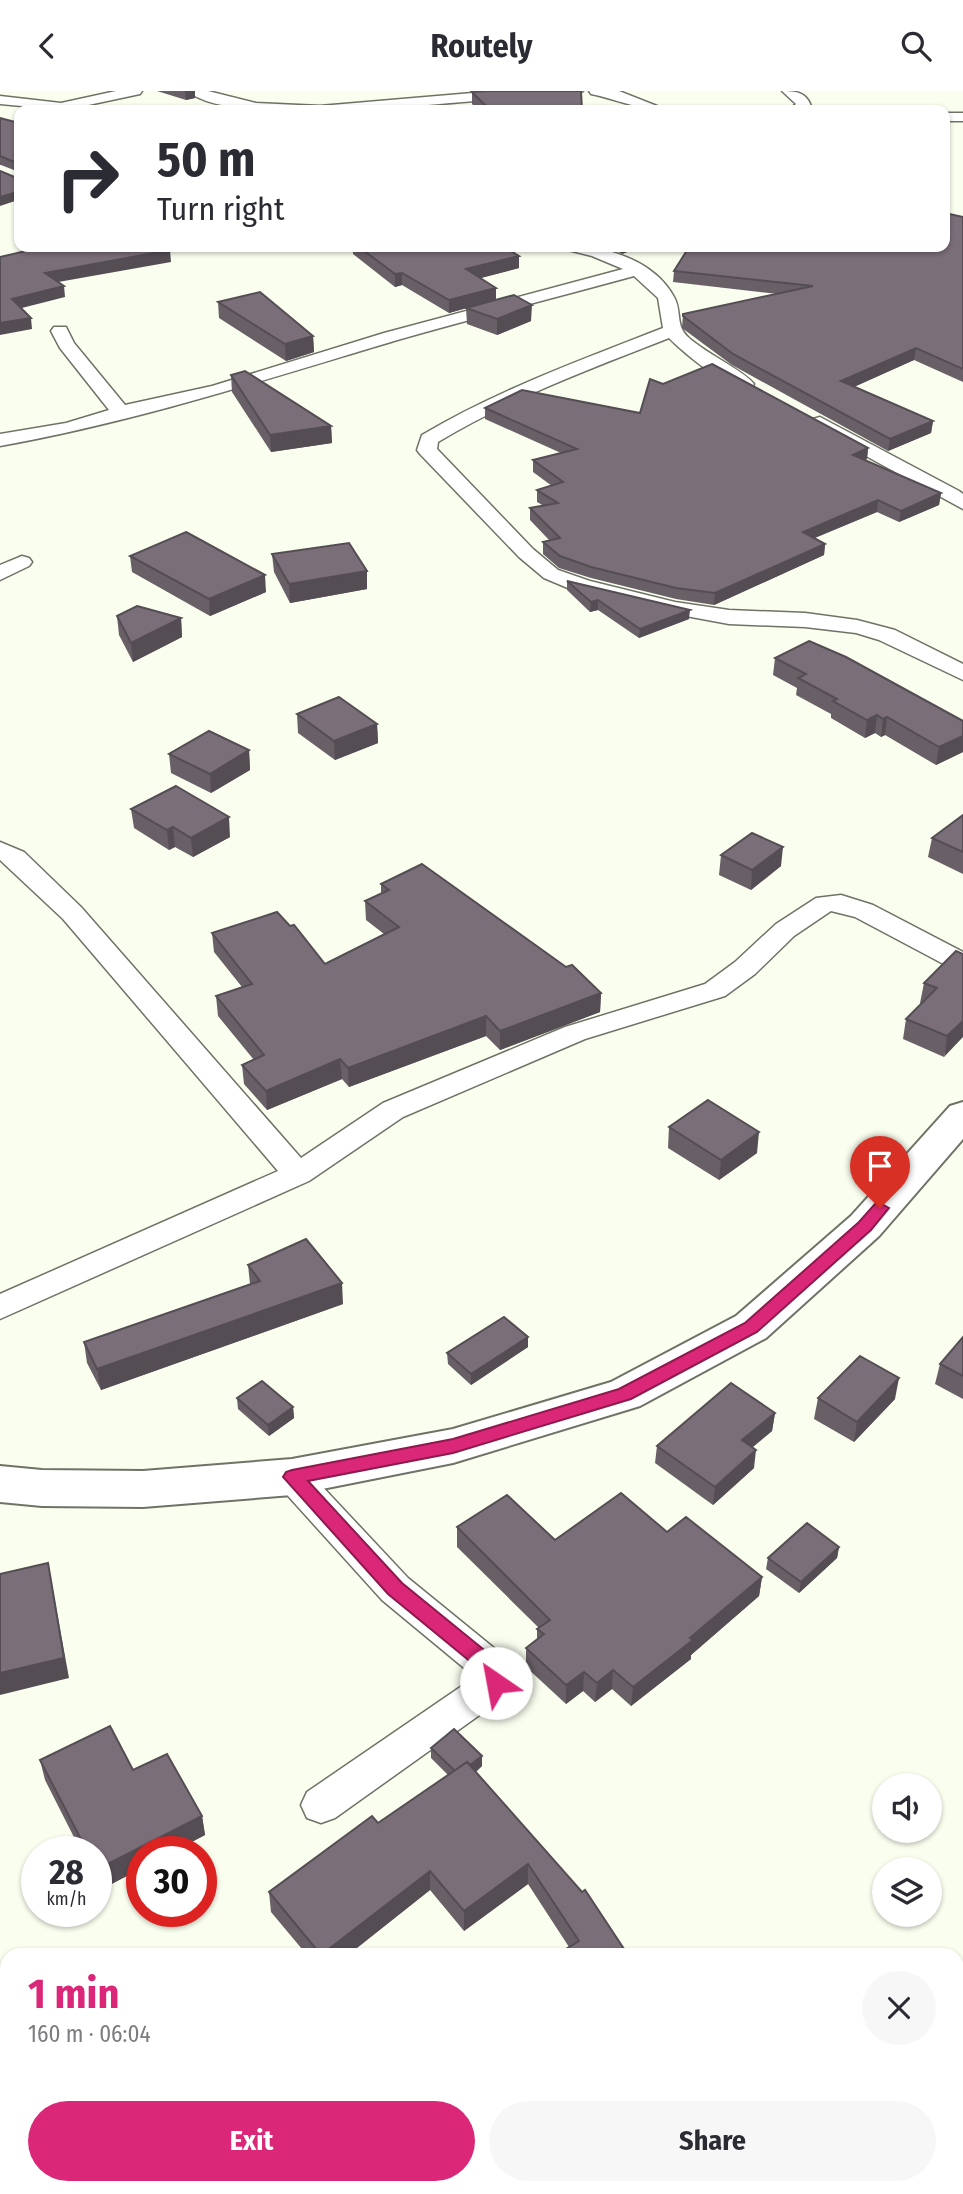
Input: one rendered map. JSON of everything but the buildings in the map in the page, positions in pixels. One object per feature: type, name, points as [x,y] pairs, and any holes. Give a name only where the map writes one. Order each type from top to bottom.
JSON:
[{"type":"street","points":[[70,105],[135,91]]},
{"type":"street","points":[[195,91],[243,105]]},
{"type":"street","points":[[395,105],[576,91]]},
{"type":"street","points":[[596,91],[609,92],[646,105]]},
{"type":"street","points":[[789,91],[804,105]]},
{"type":"street","points":[[0,100],[44,105]]},
{"type":"street","points":[[597,252],[656,285],[667,299],[672,331],[702,359],[763,394]]},
{"type":"street","points":[[0,440],[69,428],[121,412],[216,390],[390,337],[635,271]]},
{"type":"street","points":[[60,331],[66,344],[121,412]]},
{"type":"street","points":[[672,331],[544,381],[469,414],[429,439],[427,450],[526,553],[551,574],[583,586],[675,608],[729,617],[805,620],[857,627],[887,635],[963,673]]},
{"type":"street","points":[[808,417],[963,503]]},
{"type":"street","points":[[0,575],[22,562]]},
{"type":"street","points":[[0,850],[15,857],[72,913],[298,1174]]},
{"type":"street","points":[[0,1307],[298,1174],[393,1109],[575,1033],[715,989],[745,968],[785,930],[825,904],[841,903],[864,911],[963,963]]},
{"type":"street","points":[[0,1484],[43,1488],[143,1489],[292,1477],[453,1446],[625,1394],[751,1327],[865,1226],[963,1115]]},
{"type":"street","points":[[292,1477],[395,1589],[492,1668],[496,1683],[321,1805]]},
{"type":"route","points":[[496,1683],[492,1668],[395,1589],[292,1477],[453,1446],[530,1425],[625,1394],[751,1327],[865,1226],[880,1208]]}]
